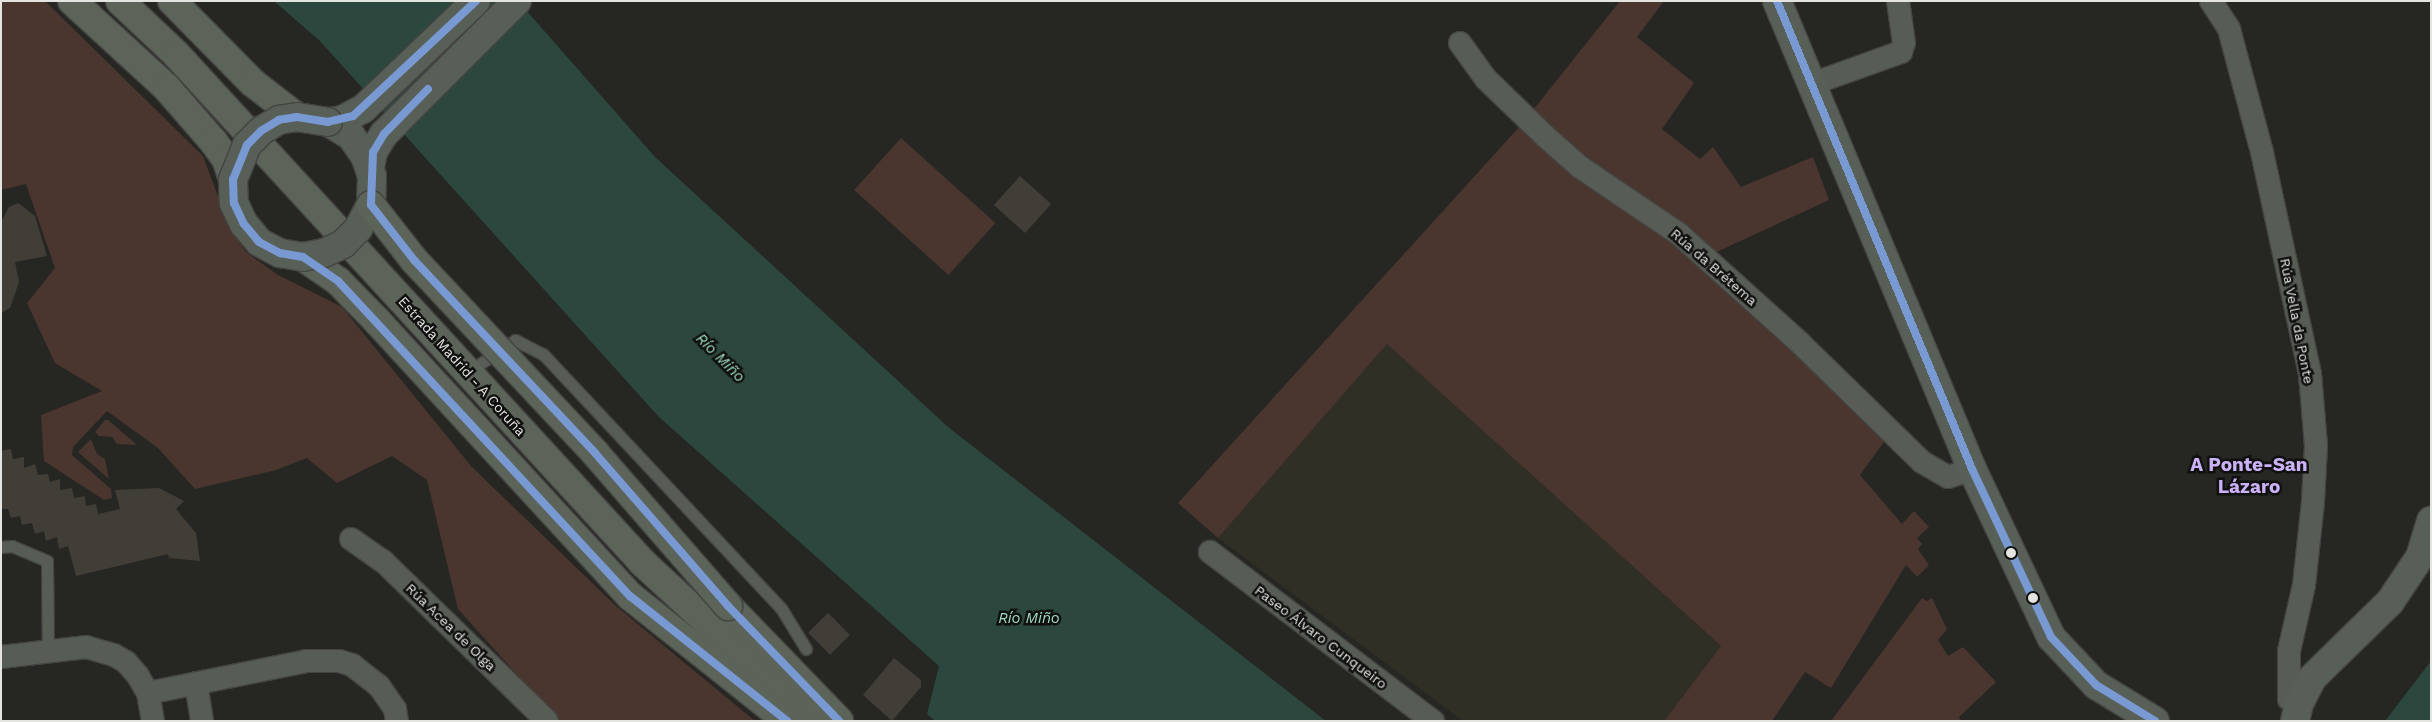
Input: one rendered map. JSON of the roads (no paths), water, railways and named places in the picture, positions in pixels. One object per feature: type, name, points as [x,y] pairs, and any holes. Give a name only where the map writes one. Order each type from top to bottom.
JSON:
[{"type":"highway","points":[[72,1],[182,106],[218,147],[233,179]]},
{"type":"highway","name":"Estrada Madrid - A Coruña","points":[[120,1],[176,54],[643,563],[814,721]]},
{"type":"highway","points":[[172,1],[253,83],[298,117]]},
{"type":"highway","points":[[371,204],[414,260],[595,453],[728,606],[839,721]]},
{"type":"highway","points":[[303,257],[338,282],[378,322],[630,596],[787,721]]},
{"type":"street","points":[[476,1],[363,109],[342,120],[328,122],[298,117],[280,120],[261,131],[247,144],[233,179],[234,203],[244,224],[259,242],[280,253],[303,257],[324,254],[342,244],[358,229],[371,204],[370,167],[373,152],[384,134],[517,1]]},
{"type":"street","points":[[1777,1],[1972,469],[2051,637],[2096,685],[2155,721]]},
{"type":"street","points":[[1812,84],[1901,52],[1904,43],[1898,1]]},
{"type":"street","name":"Rúa Vella da Ponte","points":[[2211,1],[2229,29],[2262,152],[2310,374],[2316,446],[2313,502],[2304,585],[2288,651],[2289,700],[2297,712]]},
{"type":"street","name":"Rúa da Brétema","points":[[1460,43],[1486,79],[1546,137],[1580,166],[1679,234],[1800,343],[1922,462],[1948,477],[1972,469]]},
{"type":"street","points":[[328,122],[351,136],[370,167]]},
{"type":"street","points":[[2297,712],[2312,678],[2390,602],[2420,557],[2431,520]]},
{"type":"street","name":"Rúa Acea de Olga","points":[[351,538],[383,560],[547,721]]},
{"type":"street","name":"Paseo Álvaro Cunqueiro","points":[[1210,552],[1433,721]]},
{"type":"street","points":[[1,657],[86,647],[114,655],[126,662],[148,693],[153,721]]},
{"type":"street","points":[[148,693],[306,661],[339,661],[352,665],[379,686],[396,709],[398,721]]},
{"type":"street","points":[[196,683],[202,721]]},
{"type":"lane","points":[[467,372],[508,341],[524,342],[542,354],[781,608],[806,649]]},
{"type":"lane","points":[[1,547],[12,546],[47,561],[48,652]]},
{"type":"water","name":"Río Miño","points":[[274,1],[518,1],[655,157],[948,427],[1326,721],[935,721],[927,714],[939,666],[659,417],[320,41]]},
{"type":"water","points":[[2431,661],[2431,721],[2385,721]]},
{"type":"district","name":"A Ponte-San Lázaro","points":[[2249,476]]}]
